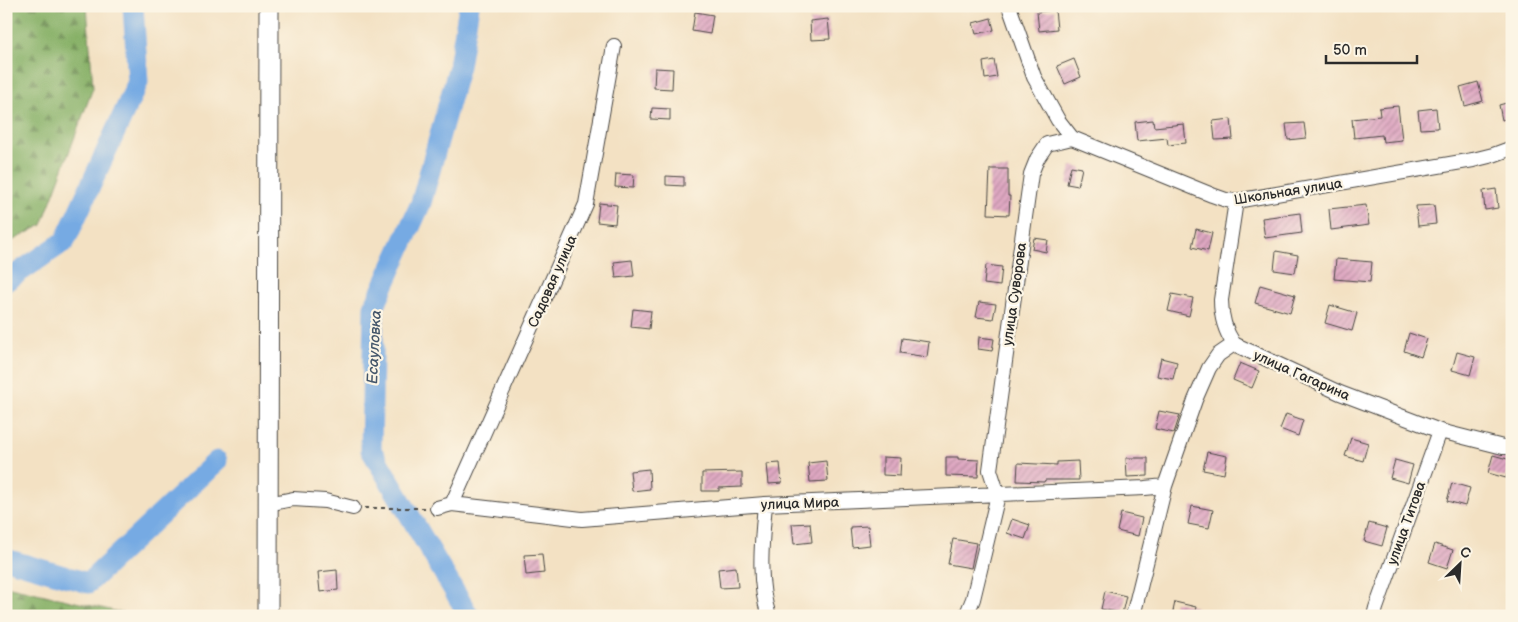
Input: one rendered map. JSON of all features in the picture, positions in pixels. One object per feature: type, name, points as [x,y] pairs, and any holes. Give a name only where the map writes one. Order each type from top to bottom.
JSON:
[{"type":"street","points":[[268,616],[269,6]]},
{"type":"street","points":[[1009,6],[1034,77],[1058,120],[1072,138]]},
{"type":"street","name":"Садовая улица","points":[[452,504],[586,204],[614,46]]},
{"type":"street","name":"Школьная улица","points":[[1072,138],[1212,195],[1236,201],[1473,160],[1512,148]]},
{"type":"street","name":"улица Суворова","points":[[998,495],[990,470],[1031,174],[1037,159],[1047,144],[1072,138]]},
{"type":"street","points":[[1133,616],[1165,486],[1195,400],[1209,368],[1218,355],[1234,344],[1227,334],[1221,305],[1236,201]]},
{"type":"street","name":"улица Гагарина","points":[[1234,344],[1340,393],[1440,431],[1503,447],[1512,447]]},
{"type":"street","name":"улица Титова","points":[[1374,616],[1440,431]]},
{"type":"street","name":"улица Мира","points":[[437,508],[452,504],[582,519],[764,504],[998,495],[1165,486]]},
{"type":"street","points":[[966,616],[973,599],[998,495]]},
{"type":"street","points":[[268,504],[293,499],[324,501],[353,508]]},
{"type":"street","points":[[764,504],[762,568],[769,616]]},
{"type":"path","points":[[353,508],[437,508]]},
{"type":"green space","points":[[6,6],[87,6],[93,88],[42,225],[6,244]]},
{"type":"green space","points":[[6,586],[136,616],[6,616]]},
{"type":"building","points":[[1055,10],[1057,29],[1039,31],[1037,12]]},
{"type":"building","points":[[695,12],[713,15],[710,34],[692,31]]},
{"type":"building","points":[[991,18],[994,30],[976,34],[973,23]]},
{"type":"building","points":[[828,19],[830,39],[811,40],[810,21]]},
{"type":"building","points":[[1074,59],[1081,77],[1065,84],[1057,66]]},
{"type":"building","points":[[994,60],[997,77],[985,79],[983,62]]},
{"type":"building","points":[[655,68],[673,69],[672,89],[654,88]]},
{"type":"building","points":[[1478,82],[1483,101],[1465,106],[1460,87]]},
{"type":"building","points":[[1510,102],[1512,117],[1502,120],[1499,105]]},
{"type":"building","points":[[1398,106],[1402,140],[1383,142],[1382,135],[1354,138],[1352,119],[1380,116],[1379,108]]},
{"type":"building","points":[[652,108],[670,109],[670,120],[651,119]]},
{"type":"building","points":[[1436,108],[1438,128],[1420,129],[1418,110]]},
{"type":"building","points":[[1231,119],[1233,139],[1215,140],[1213,121]]},
{"type":"building","points":[[1153,120],[1154,127],[1184,124],[1186,143],[1168,145],[1167,138],[1137,141],[1135,122]]},
{"type":"building","points":[[1304,123],[1306,138],[1288,140],[1286,124]]},
{"type":"building","points":[[1071,166],[1082,168],[1078,186],[1067,184]]},
{"type":"building","points":[[990,169],[1008,169],[1009,215],[988,214]]},
{"type":"building","points":[[616,174],[634,175],[633,188],[615,187]]},
{"type":"building","points":[[666,176],[684,177],[684,186],[666,185]]},
{"type":"building","points":[[1496,189],[1498,208],[1485,210],[1483,191]]},
{"type":"building","points":[[599,203],[617,205],[615,224],[597,222]]},
{"type":"building","points":[[1366,205],[1369,225],[1331,230],[1329,209]]},
{"type":"building","points":[[1434,205],[1436,224],[1418,226],[1416,206]]},
{"type":"building","points":[[1300,213],[1302,233],[1265,238],[1262,218]]},
{"type":"building","points":[[1196,229],[1212,233],[1208,251],[1192,247]]},
{"type":"building","points":[[1034,238],[1048,240],[1046,252],[1032,249]]},
{"type":"building","points":[[1276,251],[1298,255],[1295,273],[1274,270]]},
{"type":"building","points":[[1336,259],[1372,262],[1370,282],[1334,279]]},
{"type":"building","points":[[632,260],[634,276],[616,278],[614,262]]},
{"type":"building","points":[[986,265],[1002,267],[1000,286],[984,284]]},
{"type":"building","points":[[1260,285],[1295,295],[1290,313],[1255,303]]},
{"type":"building","points":[[1172,294],[1193,298],[1189,316],[1168,311]]},
{"type":"building","points":[[979,302],[996,304],[993,319],[976,317]]},
{"type":"building","points":[[1330,305],[1357,313],[1352,331],[1325,323]]},
{"type":"building","points":[[633,309],[651,311],[649,329],[631,327]]},
{"type":"building","points":[[1409,333],[1427,339],[1421,357],[1404,351]]},
{"type":"building","points":[[979,337],[994,339],[992,351],[978,349]]},
{"type":"building","points":[[902,338],[929,342],[927,357],[900,353]]},
{"type":"building","points":[[1457,352],[1475,357],[1470,375],[1452,370]]},
{"type":"building","points":[[1161,358],[1177,362],[1173,379],[1157,376]]},
{"type":"building","points":[[1240,363],[1259,371],[1252,388],[1233,380]]},
{"type":"building","points":[[1159,411],[1180,415],[1174,433],[1155,429]]},
{"type":"building","points":[[1286,414],[1303,420],[1298,436],[1280,429]]},
{"type":"building","points":[[1351,438],[1368,443],[1363,461],[1345,456]]},
{"type":"building","points":[[1207,452],[1227,456],[1224,474],[1203,470]]},
{"type":"building","points":[[1493,455],[1511,460],[1506,478],[1488,473]]},
{"type":"building","points":[[883,457],[901,458],[900,476],[883,475]]},
{"type":"building","points":[[946,457],[979,460],[978,477],[946,476]]},
{"type":"building","points":[[1126,458],[1148,458],[1148,476],[1127,477]]},
{"type":"building","points":[[1395,460],[1413,465],[1408,483],[1390,478]]},
{"type":"building","points":[[826,461],[828,481],[810,482],[808,463]]},
{"type":"building","points":[[1078,461],[1079,480],[1017,481],[1018,463],[1057,465],[1057,462]]},
{"type":"building","points":[[780,463],[782,483],[769,484],[767,464]]},
{"type":"building","points":[[649,469],[650,489],[632,491],[630,471]]},
{"type":"building","points":[[742,472],[742,487],[719,488],[719,491],[702,491],[702,473]]},
{"type":"building","points":[[1452,483],[1470,488],[1465,506],[1447,501]]},
{"type":"building","points":[[1192,506],[1213,510],[1209,528],[1188,524]]},
{"type":"building","points":[[1121,513],[1142,518],[1138,536],[1117,531]]},
{"type":"building","points":[[1012,519],[1030,525],[1025,539],[1007,533]]},
{"type":"building","points":[[810,523],[812,542],[794,544],[792,524]]},
{"type":"building","points":[[1369,523],[1387,528],[1382,546],[1364,541]]},
{"type":"building","points":[[868,526],[870,545],[852,547],[850,527]]},
{"type":"building","points":[[953,539],[976,543],[971,568],[948,564]]},
{"type":"building","points":[[1435,544],[1453,550],[1447,568],[1429,562]]},
{"type":"building","points":[[542,554],[544,573],[526,575],[524,555]]},
{"type":"building","points":[[736,567],[738,587],[720,588],[718,569]]},
{"type":"building","points":[[337,570],[338,590],[320,592],[318,572]]},
{"type":"building","points":[[1105,591],[1126,596],[1122,613],[1101,609]]},
{"type":"building","points":[[1175,602],[1196,607],[1194,616],[1172,616]]},
{"type":"waterway","name":"Есауловка","points":[[6,281],[65,241],[138,82],[133,6]]},
{"type":"waterway","name":"Есауловка","points":[[469,6],[459,66],[421,203],[374,307],[371,450],[469,616]]},
{"type":"waterway","name":"Есауловка","points":[[6,559],[88,583],[217,461]]}]
